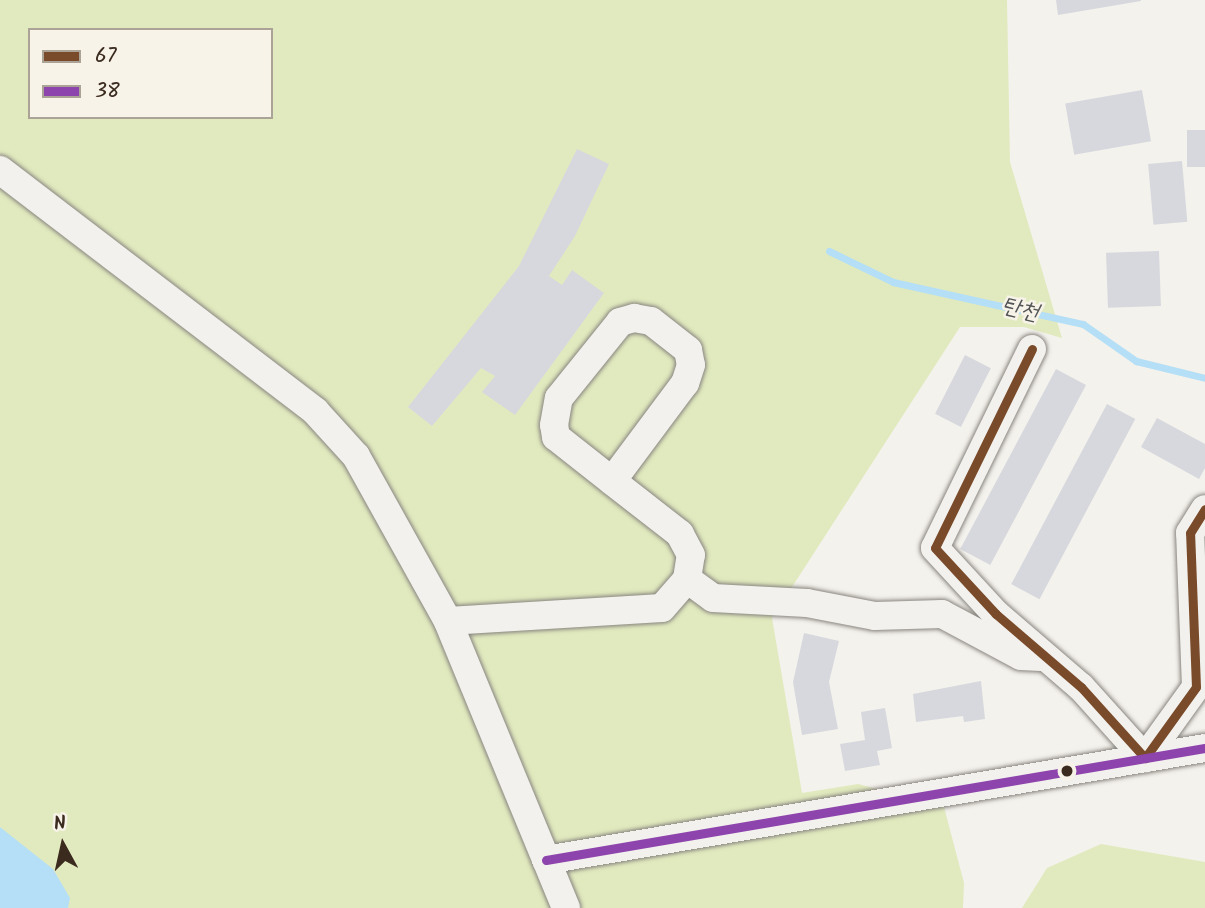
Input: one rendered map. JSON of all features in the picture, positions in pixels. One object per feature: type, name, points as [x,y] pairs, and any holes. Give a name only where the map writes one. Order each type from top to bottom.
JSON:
[{"type":"street","points":[[0,170],[315,411],[356,456],[448,621],[566,908]]},
{"type":"street","points":[[448,621],[662,608],[687,579],[691,555],[680,534],[612,481],[556,437],[559,398],[620,322],[651,321],[688,350],[691,365],[685,383],[612,481]]},
{"type":"street","points":[[1032,349],[935,548],[996,614],[1048,658],[1146,758]]},
{"type":"street","points":[[1146,758],[1196,687],[1190,533],[1205,509]]},
{"type":"street","points":[[687,579],[713,598],[807,603],[875,616],[942,614],[1021,656],[1048,658]]},
{"type":"street","points":[[546,860],[1205,748]]},
{"type":"green space","points":[[0,0],[1007,0],[1010,162],[1062,338],[1024,327],[960,327],[772,618],[802,793],[858,784],[944,807],[964,883],[963,908],[0,908]]},
{"type":"green space","points":[[1101,844],[1205,862],[1205,908],[1022,908],[1047,868]]},
{"type":"water","points":[[0,827],[53,869],[70,898],[68,908],[0,908]]},
{"type":"building","points":[[1056,0],[1141,0],[1141,1],[1058,15]]},
{"type":"building","points":[[1142,90],[1151,141],[1074,155],[1065,104]]},
{"type":"building","points":[[1187,130],[1205,130],[1205,167],[1187,167]]},
{"type":"building","points":[[577,149],[609,164],[575,236],[549,276],[562,285],[572,270],[604,293],[515,415],[482,392],[495,376],[481,368],[432,426],[408,407],[519,266]]},
{"type":"building","points":[[1182,161],[1187,222],[1153,225],[1148,164]]},
{"type":"building","points":[[1159,251],[1161,306],[1108,308],[1106,253]]},
{"type":"building","points":[[965,355],[991,368],[961,427],[935,414]]},
{"type":"building","points":[[1056,369],[1086,385],[990,565],[960,549]]},
{"type":"building","points":[[1107,404],[1135,419],[1039,599],[1011,584]]},
{"type":"building","points":[[1157,418],[1205,444],[1205,468],[1199,479],[1141,447]]},
{"type":"building","points":[[804,633],[839,641],[829,682],[838,729],[802,735],[793,682]]},
{"type":"building","points":[[981,681],[985,719],[964,722],[963,716],[916,722],[913,694]]},
{"type":"building","points":[[885,708],[892,748],[877,751],[880,765],[845,771],[840,744],[865,740],[861,712]]},
{"type":"waterway","name":"탄천","points":[[829,251],[893,282],[1083,324],[1136,361],[1205,378]]},
{"type":"transit line","name":"67","points":[[1032,349],[935,548],[996,614],[1081,687],[1145,758],[1196,687],[1190,533],[1205,509]]},
{"type":"transit line","name":"38","points":[[546,860],[1205,748]]}]
